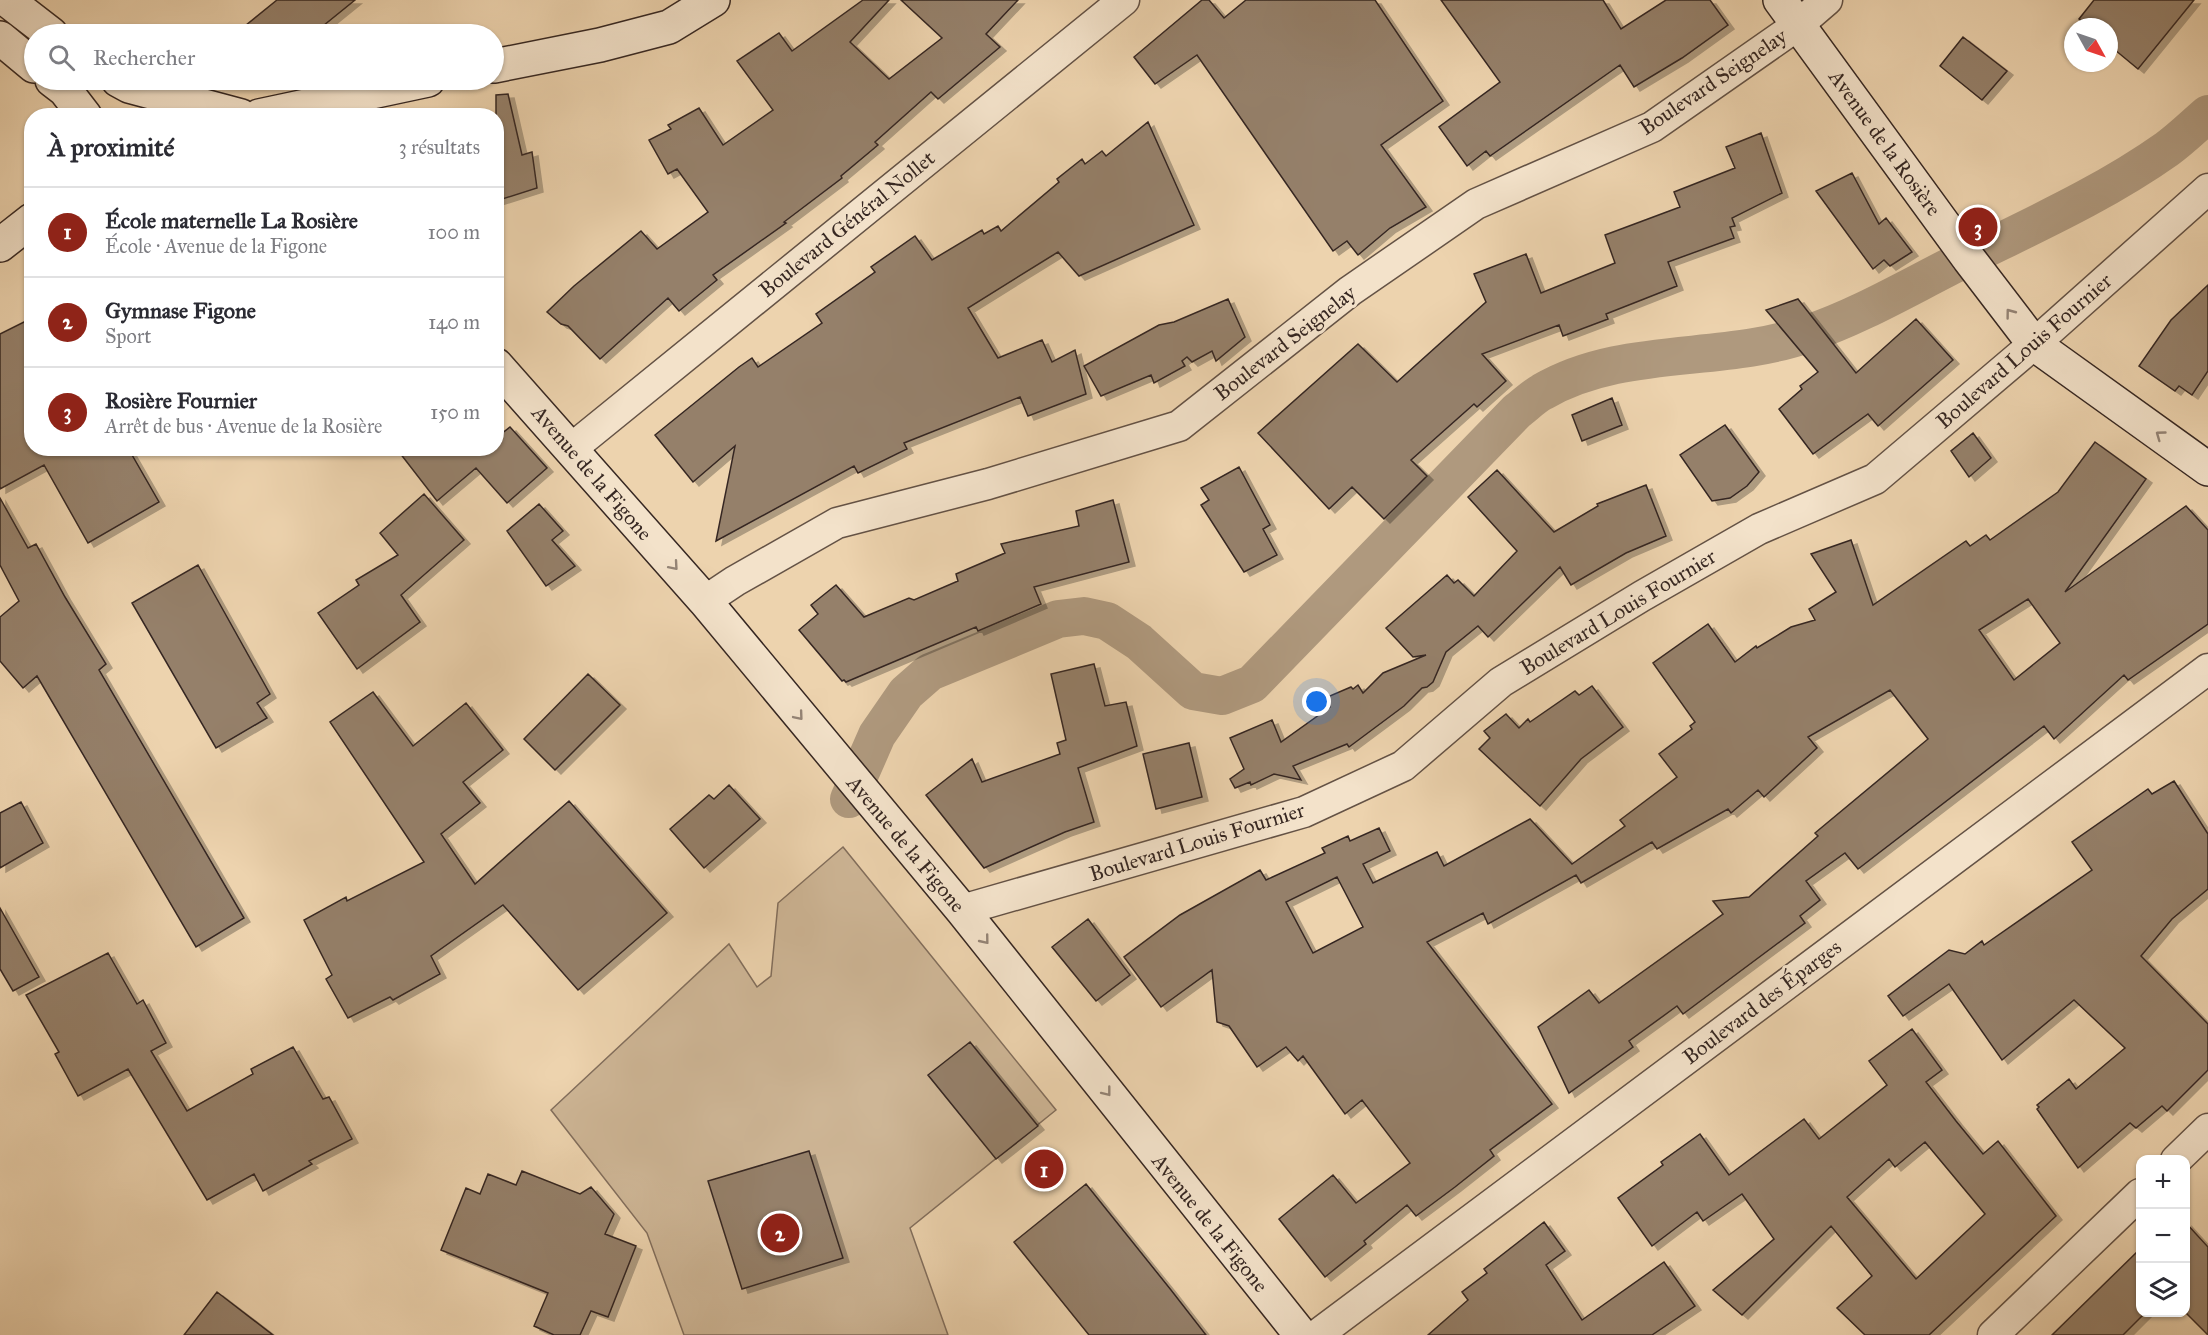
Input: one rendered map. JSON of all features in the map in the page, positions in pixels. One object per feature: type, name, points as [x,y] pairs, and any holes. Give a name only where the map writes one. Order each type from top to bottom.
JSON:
[{"type":"street","points":[[7,0],[38,24]]},
{"type":"street","points":[[504,64],[600,45],[669,27],[713,0]]},
{"type":"street","name":"Boulevard Général Nollet","points":[[571,449],[1124,0]]},
{"type":"street","name":"Boulevard Seignelay","points":[[705,601],[735,581],[837,523],[988,484],[1179,426],[1350,291],[1476,204],[1652,127],[1789,12],[1827,0]]},
{"type":"street","name":"Avenue de la Rosière","points":[[1789,12],[2034,344],[2208,470]]},
{"type":"street","points":[[0,38],[24,58]]},
{"type":"street","points":[[65,90],[79,108]]},
{"type":"street","points":[[147,90],[228,108]]},
{"type":"street","points":[[294,108],[380,90]]},
{"type":"street","name":"Boulevard Louis Fournier","points":[[962,910],[1304,812],[1402,766],[1501,682],[1642,596],[1759,529],[1875,479],[2034,344],[2208,189]]},
{"type":"street","points":[[0,245],[24,226]]},
{"type":"street","name":"Avenue de la Figone","points":[[504,374],[705,601],[962,910],[1301,1335]]},
{"type":"street","name":"Boulevard des Éparges","points":[[1317,1335],[2208,669]]},
{"type":"street","points":[[2181,1155],[2208,1129]]},
{"type":"street","points":[[1993,1335],[2136,1198]]},
{"type":"shaded area","points":[[843,847],[1056,1110],[910,1228],[948,1335],[684,1335],[647,1233],[551,1110],[729,944],[757,987],[771,976],[778,903]]},
{"type":"building","points":[[277,0],[355,0],[325,24],[247,24]]},
{"type":"building","points":[[863,0],[889,0],[850,42],[889,79],[942,38],[901,0],[1018,0],[986,34],[1000,47],[938,99],[931,92],[875,142],[878,145],[841,176],[842,178],[784,222],[786,223],[713,275],[717,280],[679,311],[668,298],[600,359],[568,326],[561,324],[547,312],[574,286],[641,231],[657,249],[708,212],[677,169],[668,174],[649,140],[671,129],[668,125],[699,108],[723,145],[773,110],[737,61],[779,33],[792,51]]},
{"type":"building","points":[[1202,0],[1209,0],[1224,18],[1246,0],[1375,0],[1443,101],[1381,145],[1426,207],[1390,228],[1358,255],[1347,241],[1333,251],[1197,55],[1155,84],[1134,57]]},
{"type":"building","points":[[1441,0],[1603,0],[1621,29],[1666,0],[1710,0],[1728,25],[1682,58],[1634,87],[1620,65],[1490,156],[1486,151],[1467,166],[1439,127],[1500,82]]},
{"type":"building","points":[[2094,0],[2194,0],[2138,69],[2118,52],[2118,18],[2080,18]]},
{"type":"building","points":[[1963,37],[2007,71],[1982,100],[1940,66]]},
{"type":"building","points":[[508,94],[522,155],[532,152],[537,188],[504,198],[504,108],[496,108],[496,95]]},
{"type":"building","points":[[1148,122],[1194,225],[1079,276],[1058,252],[968,308],[998,358],[1042,340],[1052,362],[1075,350],[1086,394],[1028,416],[1020,397],[904,443],[907,449],[858,473],[854,466],[716,541],[735,446],[693,482],[655,435],[752,358],[758,367],[822,323],[816,314],[875,272],[871,267],[915,236],[932,260],[982,230],[984,234],[998,226],[1001,231],[1059,182],[1057,179],[1082,159],[1085,164],[1102,151],[1106,156]]},
{"type":"building","points":[[1761,133],[1782,193],[1732,218],[1735,226],[1730,227],[1734,238],[1668,262],[1677,286],[1606,314],[1608,319],[1563,336],[1559,325],[1482,354],[1506,381],[1477,407],[1474,404],[1411,460],[1427,476],[1384,519],[1352,487],[1329,509],[1258,433],[1358,344],[1397,382],[1486,302],[1474,274],[1526,254],[1541,293],[1615,263],[1605,235],[1680,207],[1674,192],[1735,168],[1726,147]]},
{"type":"building","points":[[1852,173],[1879,224],[1886,218],[1912,252],[1890,266],[1884,260],[1873,269],[1816,191]]},
{"type":"building","points":[[2208,285],[2208,371],[2192,395],[2179,386],[2175,391],[2139,366],[2171,320]]},
{"type":"building","points":[[1228,299],[1245,337],[1216,361],[1212,351],[1192,362],[1187,357],[1182,361],[1185,366],[1154,383],[1151,375],[1101,396],[1084,366],[1159,325],[1174,322]]},
{"type":"building","points":[[1798,299],[1856,373],[1916,319],[1953,360],[1878,426],[1868,414],[1813,454],[1779,409],[1802,389],[1800,386],[1818,372],[1766,310]]},
{"type":"building","points":[[24,322],[24,456],[133,456],[159,502],[88,543],[44,465],[0,489],[0,334]]},
{"type":"building","points":[[1612,398],[1622,425],[1582,441],[1572,415]]},
{"type":"building","points":[[1725,425],[1759,472],[1747,486],[1730,498],[1712,501],[1680,455]]},
{"type":"building","points":[[510,427],[547,468],[507,503],[476,468],[437,501],[402,456],[504,456],[504,432]]},
{"type":"building","points":[[1973,433],[1991,458],[1969,477],[1951,451]]},
{"type":"building","points":[[2095,442],[2146,479],[2065,592],[2186,506],[2208,530],[2208,624],[2128,680],[2124,675],[2054,739],[2044,726],[1858,869],[1845,853],[1806,881],[1820,900],[1800,916],[1805,923],[1683,1014],[1677,1006],[1629,1041],[1633,1047],[1569,1093],[1538,1027],[1589,990],[1599,1003],[1723,914],[1713,901],[1749,897],[1818,836],[1815,833],[1928,739],[1890,690],[1808,737],[1817,748],[1764,797],[1758,790],[1731,813],[1728,809],[1657,849],[1652,842],[1581,883],[1576,875],[1488,924],[1483,913],[1427,942],[1552,1104],[1490,1150],[1494,1156],[1416,1216],[1407,1205],[1364,1241],[1366,1244],[1325,1277],[1279,1219],[1333,1175],[1356,1203],[1410,1163],[1362,1100],[1345,1114],[1303,1056],[1298,1061],[1286,1047],[1257,1067],[1229,1026],[1217,1022],[1212,970],[1161,1007],[1124,957],[1180,915],[1260,870],[1266,880],[1325,853],[1322,848],[1348,836],[1350,841],[1379,828],[1390,851],[1363,864],[1373,883],[1437,852],[1444,866],[1530,819],[1572,864],[1625,826],[1620,820],[1677,777],[1659,754],[1692,729],[1690,726],[1695,722],[1653,663],[1708,624],[1735,662],[1756,646],[1757,648],[1791,627],[1815,620],[1809,609],[1836,592],[1811,554],[1851,540],[1873,605],[1966,541],[1970,546],[1986,535],[1990,540],[2058,492]],"holes":[[[2028,599],[2060,643],[2014,680],[1979,630]],[[1337,877],[1363,927],[1313,953],[1286,902]]]},
{"type":"building","points":[[1239,467],[1270,525],[1263,529],[1277,555],[1244,572],[1201,505],[1209,500],[1201,488]]},
{"type":"building","points":[[1497,470],[1554,532],[1598,506],[1597,504],[1646,485],[1666,536],[1626,553],[1571,585],[1560,567],[1488,637],[1478,626],[1446,652],[1433,682],[1422,688],[1404,706],[1349,747],[1347,744],[1293,766],[1301,780],[1274,774],[1251,785],[1250,782],[1235,788],[1230,779],[1244,769],[1230,738],[1272,720],[1281,742],[1330,707],[1325,698],[1351,687],[1353,689],[1358,685],[1363,693],[1383,673],[1426,655],[1413,657],[1386,628],[1447,575],[1454,583],[1458,580],[1474,596],[1517,551],[1468,497]]},
{"type":"building","points":[[424,494],[464,540],[401,595],[420,622],[357,669],[318,613],[359,585],[356,580],[398,555],[380,533]]},
{"type":"building","points":[[0,498],[28,548],[36,544],[106,664],[99,670],[244,918],[196,947],[37,676],[23,688],[0,661],[0,617],[19,601],[0,565]]},
{"type":"building","points":[[1113,500],[1129,562],[1034,587],[1041,604],[978,631],[976,627],[846,682],[842,681],[799,630],[818,614],[811,605],[836,585],[864,617],[909,598],[914,600],[958,581],[956,574],[1005,553],[1001,544],[1079,526],[1076,511]]},
{"type":"building","points":[[539,504],[563,531],[552,540],[575,566],[546,586],[507,531]]},
{"type":"building","points":[[198,565],[270,694],[257,703],[267,718],[216,748],[132,603]]},
{"type":"building","points":[[1094,664],[1105,706],[1126,702],[1137,746],[1078,768],[1094,822],[1065,832],[984,868],[926,795],[972,759],[982,782],[1060,754],[1057,743],[1066,740],[1051,674]]},
{"type":"building","points":[[588,674],[620,705],[555,770],[524,739]]},
{"type":"building","points":[[1592,686],[1623,727],[1581,759],[1540,806],[1479,749],[1490,738],[1484,731],[1506,714],[1519,728],[1528,719],[1530,722],[1575,691],[1579,695]]},
{"type":"building","points":[[373,692],[413,746],[466,703],[503,750],[463,782],[480,803],[441,834],[475,884],[569,801],[667,913],[578,990],[503,905],[431,956],[440,974],[393,1000],[390,997],[348,1018],[326,979],[332,975],[304,920],[346,897],[347,901],[424,862],[330,722]]},
{"type":"building","points":[[1189,743],[1202,797],[1156,809],[1143,754]]},
{"type":"building","points":[[2174,781],[2208,834],[2208,889],[2172,919],[2141,956],[2208,1024],[2208,1070],[2167,1111],[2162,1106],[2136,1128],[2130,1123],[2078,1168],[2037,1109],[2039,1107],[2037,1105],[2069,1079],[2076,1089],[2125,1048],[2074,1000],[2002,1060],[1949,984],[1903,1016],[1888,996],[1949,950],[1965,954],[1982,941],[1984,945],[2092,870],[2072,842],[2148,789],[2152,794]]},
{"type":"building","points":[[729,785],[760,819],[704,868],[670,829],[709,795],[714,799]]},
{"type":"building","points":[[21,802],[43,843],[0,868],[0,813]]},
{"type":"building","points":[[0,908],[39,977],[13,991],[0,969]]},
{"type":"building","points":[[1088,919],[1130,975],[1096,1001],[1052,947]]},
{"type":"building","points":[[108,953],[137,1004],[143,1000],[166,1043],[151,1051],[187,1111],[253,1074],[251,1069],[293,1047],[323,1099],[329,1097],[352,1139],[309,1161],[312,1164],[263,1191],[254,1174],[207,1200],[128,1069],[78,1096],[55,1054],[59,1052],[26,995]]},
{"type":"building","points":[[1912,1029],[1942,1070],[1926,1082],[1956,1121],[1983,1154],[1998,1141],[2056,1216],[1929,1335],[1865,1335],[1837,1308],[1872,1276],[1831,1226],[1742,1315],[1713,1290],[1774,1239],[1742,1194],[1703,1221],[1697,1212],[1652,1246],[1618,1198],[1663,1165],[1661,1162],[1700,1134],[1729,1175],[1804,1119],[1819,1139],[1887,1085],[1869,1061]],"holes":[[[1925,1142],[1985,1214],[1916,1279],[1847,1197],[1889,1159],[1895,1167]]]},
{"type":"building","points":[[970,1042],[1038,1126],[996,1159],[928,1075]]},
{"type":"building","points":[[809,1151],[843,1258],[742,1289],[708,1181]]},
{"type":"building","points":[[522,1171],[580,1194],[591,1187],[614,1214],[605,1234],[636,1246],[608,1317],[591,1311],[580,1335],[554,1335],[534,1326],[548,1293],[441,1250],[466,1188],[480,1194],[488,1174],[516,1185]]},
{"type":"building","points":[[1086,1184],[1206,1335],[1089,1335],[1014,1242]]},
{"type":"building","points":[[1544,1222],[1565,1251],[1546,1265],[1582,1320],[1664,1262],[1695,1306],[1652,1335],[1428,1335],[1468,1300],[1462,1292],[1487,1273],[1484,1269]]},
{"type":"building","points":[[2190,1227],[2208,1247],[2208,1335],[2190,1317]]},
{"type":"building","points":[[2136,1253],[2136,1317],[2141,1317],[2123,1335],[2052,1335]]},
{"type":"building","points":[[217,1292],[273,1335],[184,1335]]},
{"type":"waterway","points":[[849,799],[877,735],[906,693],[930,672],[1058,619],[1084,616],[1107,621],[1139,642],[1193,691],[1222,696],[1252,684],[1517,411],[1542,392],[1573,377],[1605,367],[1741,349],[1774,343],[1827,327],[1884,301],[2091,196],[2167,149],[2208,114]]},
{"type":"place","name":"Rosière Fournier","points":[[1978,227]]},
{"type":"place","name":"École maternelle La Rosière","points":[[1044,1169]]},
{"type":"place","name":"Gymnase Figone","points":[[780,1233]]}]
